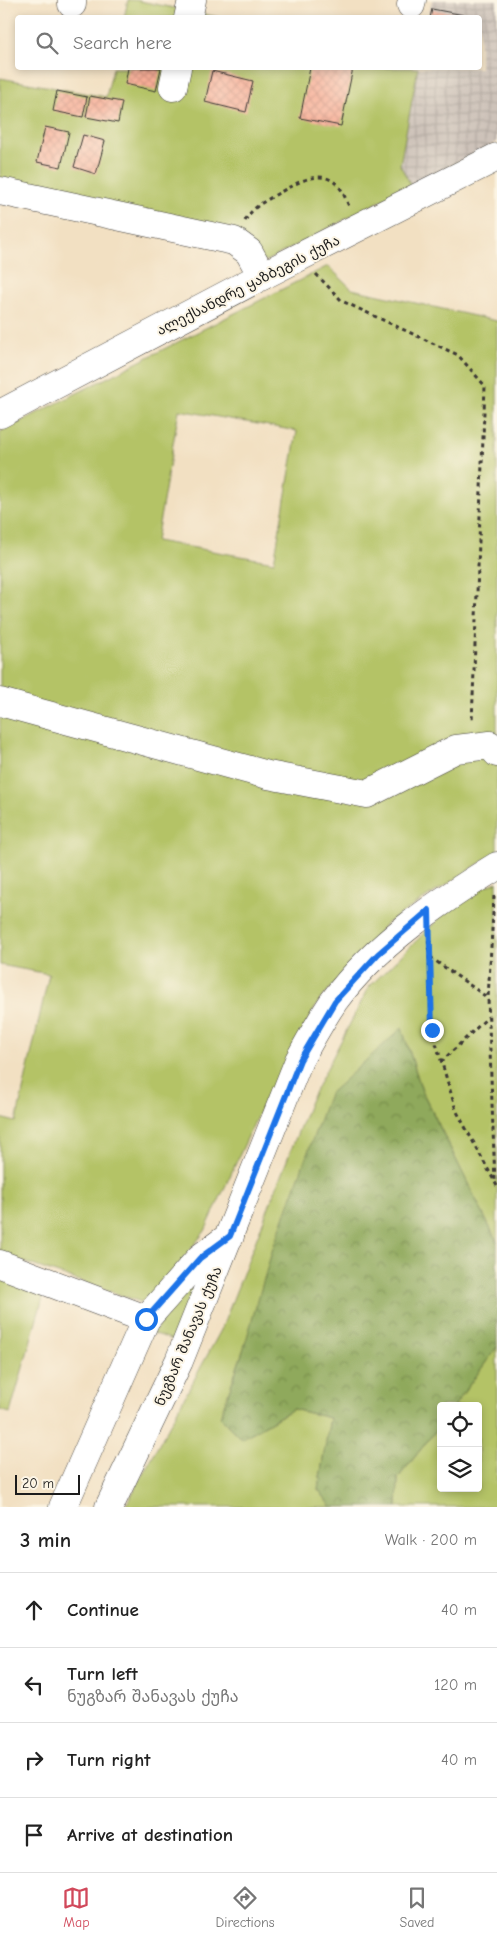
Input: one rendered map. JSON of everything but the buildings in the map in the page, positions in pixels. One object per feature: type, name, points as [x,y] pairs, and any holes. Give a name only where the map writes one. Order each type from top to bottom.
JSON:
[{"type":"street","points":[[189,15],[192,0]]},
{"type":"street","name":"ალექსანდრე ყაზბეგის ქუჩა","points":[[5,408],[497,157]]},
{"type":"street","points":[[0,191],[234,241],[248,252],[262,276]]},
{"type":"street","points":[[0,702],[268,775],[367,794],[456,750],[484,750]]},
{"type":"street","name":"ნუგზარ შანავას ქუჩა","points":[[109,1507],[179,1361],[300,1060],[317,1028],[335,1001],[356,975],[406,928],[429,910],[496,866]]},
{"type":"street","points":[[63,1507],[146,1319],[200,1258],[230,1236]]},
{"type":"street","points":[[0,1264],[146,1319]]},
{"type":"path","points":[[234,241],[250,210],[299,181],[314,176],[328,180],[340,187],[359,228]]},
{"type":"path","points":[[301,256],[342,301],[458,355],[485,386],[484,750]]},
{"type":"path","points":[[496,866],[488,998],[496,1184]]},
{"type":"path","points":[[429,910],[432,1030],[456,1110],[496,1184]]},
{"type":"path","points":[[429,957],[488,998]]},
{"type":"path","points":[[441,1062],[489,1017]]},
{"type":"shaded area","points":[[432,0],[497,0],[497,142],[411,185],[400,165],[418,70],[482,70],[482,15],[428,15]]},
{"type":"green space","points":[[128,0],[135,0],[208,15],[125,15]]},
{"type":"green space","points":[[113,70],[418,70],[400,165],[411,185],[266,261],[0,180],[0,78],[106,97]]},
{"type":"green space","points":[[328,266],[352,289],[497,321],[497,739],[377,780],[343,782],[0,697],[0,432]],"holes":[[[179,410],[297,431],[274,562],[156,541]]]},
{"type":"green space","points":[[0,708],[370,801],[485,749],[497,763],[497,852],[387,923],[319,1001],[266,1097],[205,1231],[162,1286],[141,1302],[0,1254],[0,1118],[16,1122],[49,974],[0,965]]},
{"type":"green space","points":[[497,882],[497,1242],[422,1091],[402,1029],[243,1351],[220,1417],[241,1439],[293,1409],[330,1418],[318,1489],[332,1507],[125,1507],[221,1330],[310,1101],[369,987],[462,896]]},
{"type":"green space","points":[[402,1028],[422,1091],[497,1242],[497,1347],[457,1402],[437,1402],[437,1429],[398,1478],[397,1507],[332,1507],[318,1489],[330,1418],[293,1409],[241,1439],[220,1417],[243,1351],[273,1248],[329,1094]]},
{"type":"green space","points":[[0,1277],[44,1294],[10,1413],[0,1410]]},
{"type":"green space","points":[[198,1280],[173,1340],[153,1333],[175,1303]]},
{"type":"green space","points":[[497,1347],[497,1507],[397,1507],[398,1478],[437,1429],[437,1492],[482,1492],[482,1402],[457,1402]]},
{"type":"route","points":[[146,1319],[200,1258],[230,1236],[300,1060],[317,1028],[335,1001],[356,975],[406,928],[429,910],[432,1030]]}]
